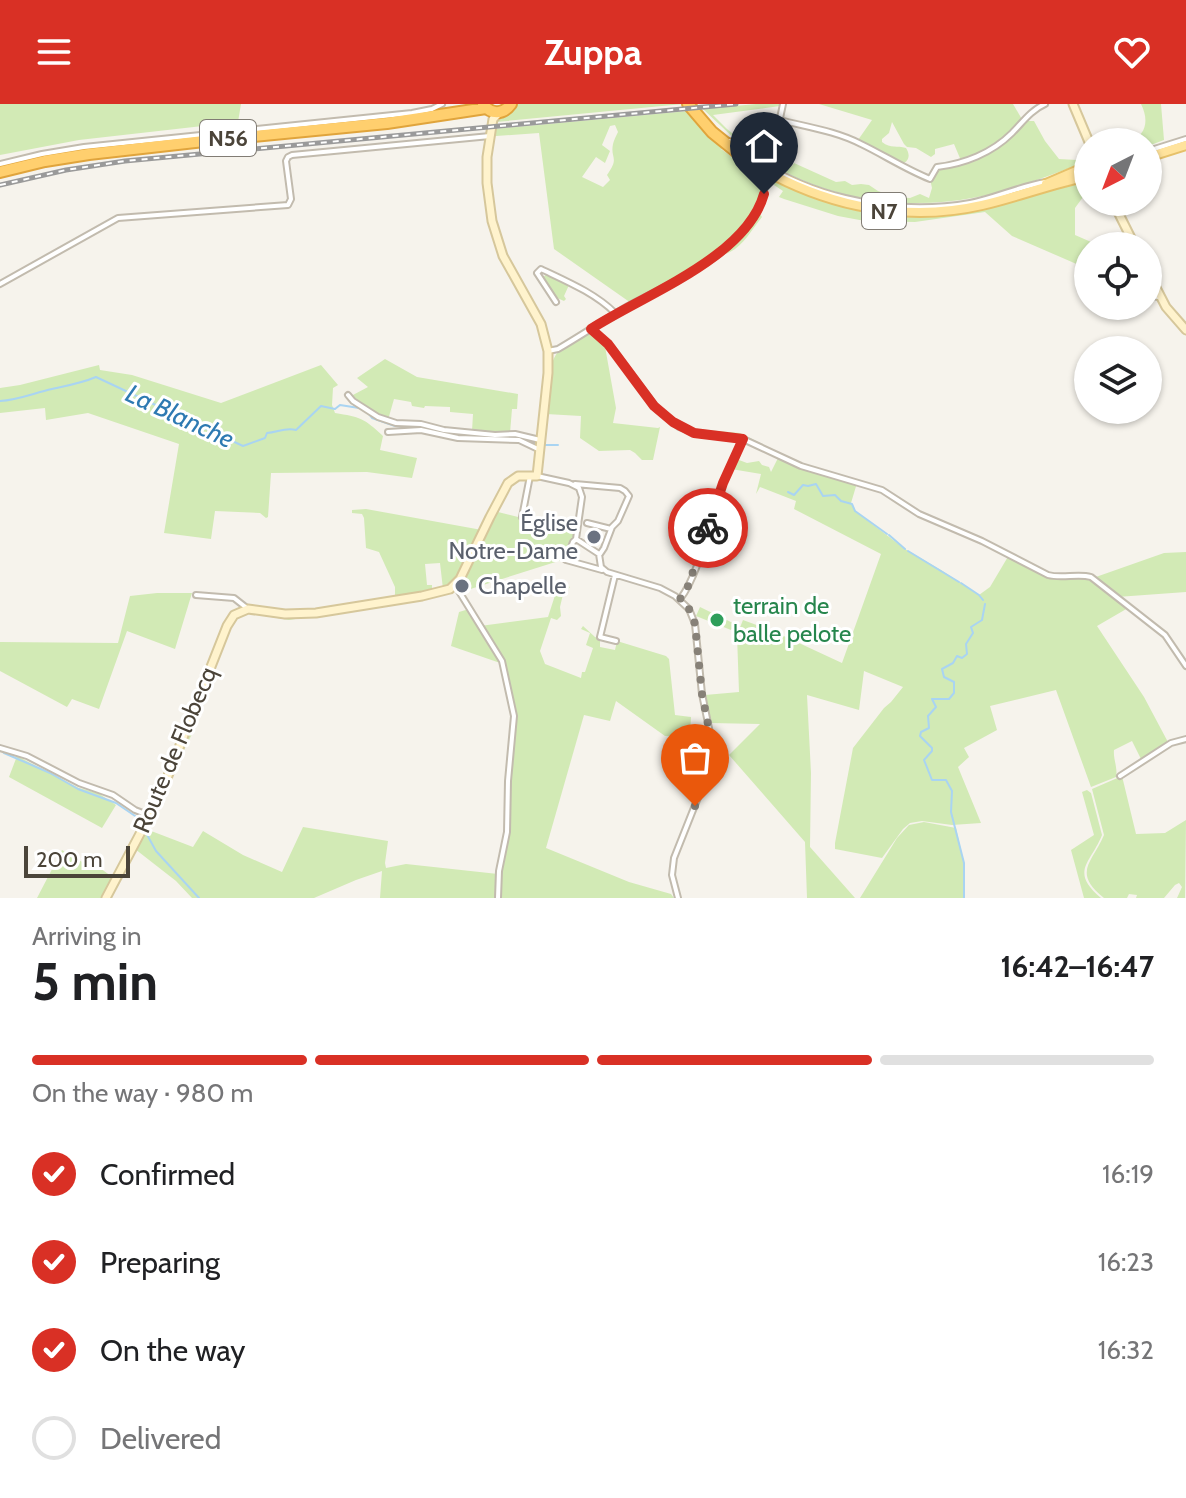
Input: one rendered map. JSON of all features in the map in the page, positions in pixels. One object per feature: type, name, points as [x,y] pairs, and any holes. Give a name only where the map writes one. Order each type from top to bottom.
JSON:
[{"type":"highway","name":"N56","points":[[457,111],[473,104]]},
{"type":"highway","points":[[490,111],[506,109],[511,104]]},
{"type":"highway","points":[[691,104],[712,132],[743,157]]},
{"type":"highway","name":"N7","points":[[691,104],[743,157]]},
{"type":"highway","name":"N56","points":[[0,172],[78,156],[387,123],[457,111],[490,111]]},
{"type":"main road","points":[[1162,150],[1186,142]]},
{"type":"main road","name":"N7","points":[[743,157],[806,191],[883,211],[919,213],[967,209],[1034,191],[1074,173]]},
{"type":"main road","points":[[1034,191],[1074,180]]},
{"type":"street","points":[[0,164],[74,149],[386,116],[424,111],[442,104]]},
{"type":"street","points":[[771,161],[783,104]]},
{"type":"street","points":[[780,120],[859,143],[930,179],[937,167],[960,164],[999,144],[1045,104]]},
{"type":"street","points":[[1073,104],[1083,128]]},
{"type":"street","points":[[490,111],[486,170],[494,231],[507,264],[538,315],[548,351],[540,445],[522,517]]},
{"type":"street","points":[[0,284],[118,218],[289,204],[286,161],[292,155],[490,136]]},
{"type":"street","points":[[729,141],[770,168],[801,182],[840,196],[878,204],[922,207],[963,204],[1053,181]]},
{"type":"street","points":[[548,351],[558,349],[688,273],[732,243],[758,210],[766,182]]},
{"type":"street","points":[[556,302],[537,273],[541,269],[574,284],[615,313]]},
{"type":"street","points":[[1162,300],[1186,330]]},
{"type":"street","points":[[591,329],[608,344],[654,406],[673,422],[694,433],[743,439],[801,466],[882,490],[919,514],[982,541],[1048,575],[1093,578],[1165,635],[1186,666]]},
{"type":"street","points":[[348,395],[378,417],[396,423],[495,435],[515,434],[540,445]]},
{"type":"street","points":[[388,432],[421,430],[458,438],[519,440],[540,445]]},
{"type":"street","points":[[680,599],[687,589],[723,483],[743,439]]},
{"type":"street","points":[[196,595],[234,598],[248,609],[285,614],[316,613],[443,591],[460,579],[508,483],[518,476],[625,491],[628,501],[600,554],[602,570]]},
{"type":"street","points":[[573,484],[579,488],[582,497],[576,539],[566,560],[660,588],[680,599],[689,609],[695,624],[711,746],[701,790],[674,858],[672,875],[678,898]]},
{"type":"street","points":[[587,523],[611,529]]},
{"type":"street","points":[[576,539],[600,554]]},
{"type":"street","points":[[615,575],[600,637],[616,641]]},
{"type":"street","points":[[455,585],[502,661],[514,716],[507,832],[499,871],[498,898]]},
{"type":"street","name":"Route de Flobecq","points":[[106,898],[164,786],[227,626],[234,615],[248,609]]},
{"type":"street","points":[[1120,776],[1171,743],[1186,739]]},
{"type":"street","points":[[0,748],[27,756],[79,783],[113,795],[150,817]]},
{"type":"green space","points":[[0,104],[241,104],[238,122],[79,140],[0,155]]},
{"type":"green space","points":[[514,104],[683,104],[496,122]]},
{"type":"green space","points":[[781,104],[713,115],[753,150],[766,154],[775,162],[792,166],[794,163],[836,182],[869,185],[895,197],[910,198],[920,194],[929,198],[932,188],[930,179],[935,168],[962,163],[954,144],[935,149],[931,157],[916,148],[907,147],[892,122],[882,142],[906,148],[907,161],[902,164],[858,140],[872,120],[819,104],[1013,104],[1023,121],[1034,121],[1059,159],[1074,160],[1074,166],[1013,188],[972,198],[944,202],[887,202],[831,191],[778,169],[747,149],[703,109]]},
{"type":"green space","points":[[1141,104],[1161,104],[1164,140],[1162,128],[1145,128]]},
{"type":"green space","points":[[688,111],[724,146],[721,149],[764,180],[758,211],[762,217],[735,249],[705,260],[631,303],[554,249],[539,133],[496,136],[493,135],[494,129]],"holes":[[[615,125],[618,132],[612,149],[613,165],[607,175],[610,180],[603,187],[582,177],[596,157],[605,163],[610,151],[602,145],[610,126]]]},
{"type":"green space","points":[[775,179],[839,205],[878,213],[919,215],[984,208],[1074,183],[1074,263],[1012,236],[985,212],[915,222],[865,221],[838,216],[779,197],[783,191],[774,185]]},
{"type":"green space","points":[[547,274],[569,285],[564,301],[555,297],[544,280]]},
{"type":"green space","points":[[590,332],[604,341],[616,408],[613,423],[660,427],[653,460],[642,460],[630,450],[599,451],[580,438],[581,416],[546,414],[554,357],[565,346]]},
{"type":"green space","points":[[385,359],[417,377],[518,394],[517,409],[512,409],[510,433],[472,431],[473,414],[450,412],[450,407],[412,406],[411,402],[394,399],[388,420],[383,419],[351,396],[368,387],[357,378]]},
{"type":"green space","points":[[99,365],[100,370],[132,375],[221,403],[321,365],[338,385],[333,388],[335,413],[356,417],[371,425],[383,436],[380,450],[417,458],[412,478],[367,472],[271,473],[268,517],[260,513],[215,511],[211,539],[164,533],[179,444],[88,413],[46,420],[45,408],[0,413],[0,388]]},
{"type":"green space","points":[[676,422],[696,429],[740,433],[779,455],[742,437],[697,432]]},
{"type":"green space","points":[[738,452],[741,454],[739,460],[747,463],[759,461],[771,472],[779,456],[794,464],[857,483],[851,503],[855,511],[905,549],[979,595],[990,587],[1009,555],[1051,576],[1093,578],[1164,553],[1186,552],[1186,592],[1117,597],[1128,608],[1097,626],[1144,697],[1169,744],[1142,761],[1132,741],[1114,750],[1116,777],[1091,787],[1056,690],[990,706],[997,730],[964,748],[969,757],[958,767],[981,823],[910,823],[882,858],[835,849],[835,843],[853,748],[903,687],[864,671],[859,710],[807,695],[811,773],[810,847],[855,898],[807,898],[805,842],[729,755],[760,724],[710,723],[704,698],[705,695],[739,692],[737,635],[743,620],[842,663],[881,554],[794,509],[796,501],[760,487],[756,494],[761,474],[731,469]]},
{"type":"green space","points":[[366,509],[482,530],[457,581],[443,589],[440,563],[425,564],[427,585],[432,585],[432,591],[395,599],[395,587],[379,552],[366,548],[362,514],[352,513],[352,510]]},
{"type":"green space","points":[[494,511],[575,531],[565,559],[461,592],[459,586]]},
{"type":"green space","points":[[559,583],[570,587],[564,590],[561,616],[557,620],[551,618],[540,651],[545,664],[581,678],[593,648],[586,645],[590,633],[581,629],[583,626],[600,639],[600,647],[615,650],[617,641],[666,656],[669,659],[675,715],[691,717],[690,737],[665,736],[616,701],[610,721],[584,715],[546,848],[629,882],[671,894],[674,898],[380,898],[382,871],[314,898],[192,898],[176,881],[135,849],[146,829],[193,847],[203,831],[243,855],[282,872],[303,827],[388,841],[386,868],[406,864],[498,874],[507,832],[508,781],[515,724],[503,664],[451,646],[459,612],[469,609],[480,626],[548,617]]},
{"type":"green space","points":[[192,593],[175,649],[127,631],[99,709],[72,699],[67,707],[0,671],[0,642],[118,643],[130,596]]},
{"type":"green space","name":"terrain de balle pelote","points":[[700,607],[735,624],[731,630],[696,616]]},
{"type":"green space","points":[[243,612],[330,614],[289,620],[247,613],[237,618],[229,628],[216,660],[180,763],[175,762],[231,622]]},
{"type":"green space","points":[[17,756],[79,788],[98,793],[116,805],[102,828],[9,777]]},
{"type":"green space","points":[[1122,776],[1136,834],[1165,833],[1186,820],[1185,898],[1177,898],[1182,887],[1179,883],[1164,898],[1136,898],[1137,895],[1129,894],[1127,898],[1104,898],[1089,881],[1090,860],[1104,835],[1092,789]]},
{"type":"green space","points":[[1087,790],[1091,793],[1102,835],[1084,874],[1091,889],[1101,898],[1084,898],[1071,850],[1094,835],[1082,792]]},
{"type":"green space","points":[[924,822],[956,828],[964,863],[964,898],[860,898],[897,838],[909,825]]},
{"type":"green space","points":[[62,850],[94,869],[100,868],[115,879],[104,898],[37,898]]},
{"type":"waterway","name":"La Blanche","points":[[0,401],[96,377],[243,446],[265,438],[267,433],[296,430],[321,406],[359,408]]},
{"type":"waterway","name":"La Blanche","points":[[368,413],[372,418],[395,426],[426,428],[459,436],[477,435]]},
{"type":"waterway","name":"La Blanche","points":[[499,437],[517,436]]},
{"type":"waterway","name":"La Blanche","points":[[527,439],[537,444]]},
{"type":"waterway","name":"La Blanche","points":[[544,445],[558,445]]},
{"type":"waterway","points":[[788,492],[794,495],[803,485],[816,484],[823,496],[835,495],[841,501],[852,504],[855,511],[887,534]]},
{"type":"waterway","points":[[889,535],[905,549]]},
{"type":"waterway","points":[[908,551],[959,582]]},
{"type":"waterway","points":[[961,583],[983,600]]},
{"type":"waterway","points":[[964,898],[964,863],[951,812],[952,791],[946,780],[932,780],[924,760],[932,748],[920,736],[929,728],[928,716],[936,707],[932,699],[949,699],[954,693],[954,682],[944,677],[942,669],[953,663],[957,656],[962,658],[967,654],[966,644],[973,633],[971,627],[982,620],[985,604]]},
{"type":"waterway","points":[[1,750],[78,789],[116,803],[138,818],[141,824]]},
{"type":"waterway","points":[[145,831],[156,851],[199,898]]},
{"type":"railway","points":[[0,185],[125,161],[736,104]]},
{"type":"way so far","points":[[695,806],[710,761],[711,739],[702,694],[695,624],[689,609],[680,599],[687,589],[708,528]]},
{"type":"place","name":"Église Notre-Dame","points":[[594,537]]},
{"type":"place","name":"Chapelle","points":[[462,586]]},
{"type":"place","name":"terrain de balle pelote","points":[[717,620]]},
{"type":"route","points":[[708,528],[723,483],[743,439],[694,433],[679,427],[654,406],[608,344],[591,329],[723,250],[753,219],[764,194]]}]
